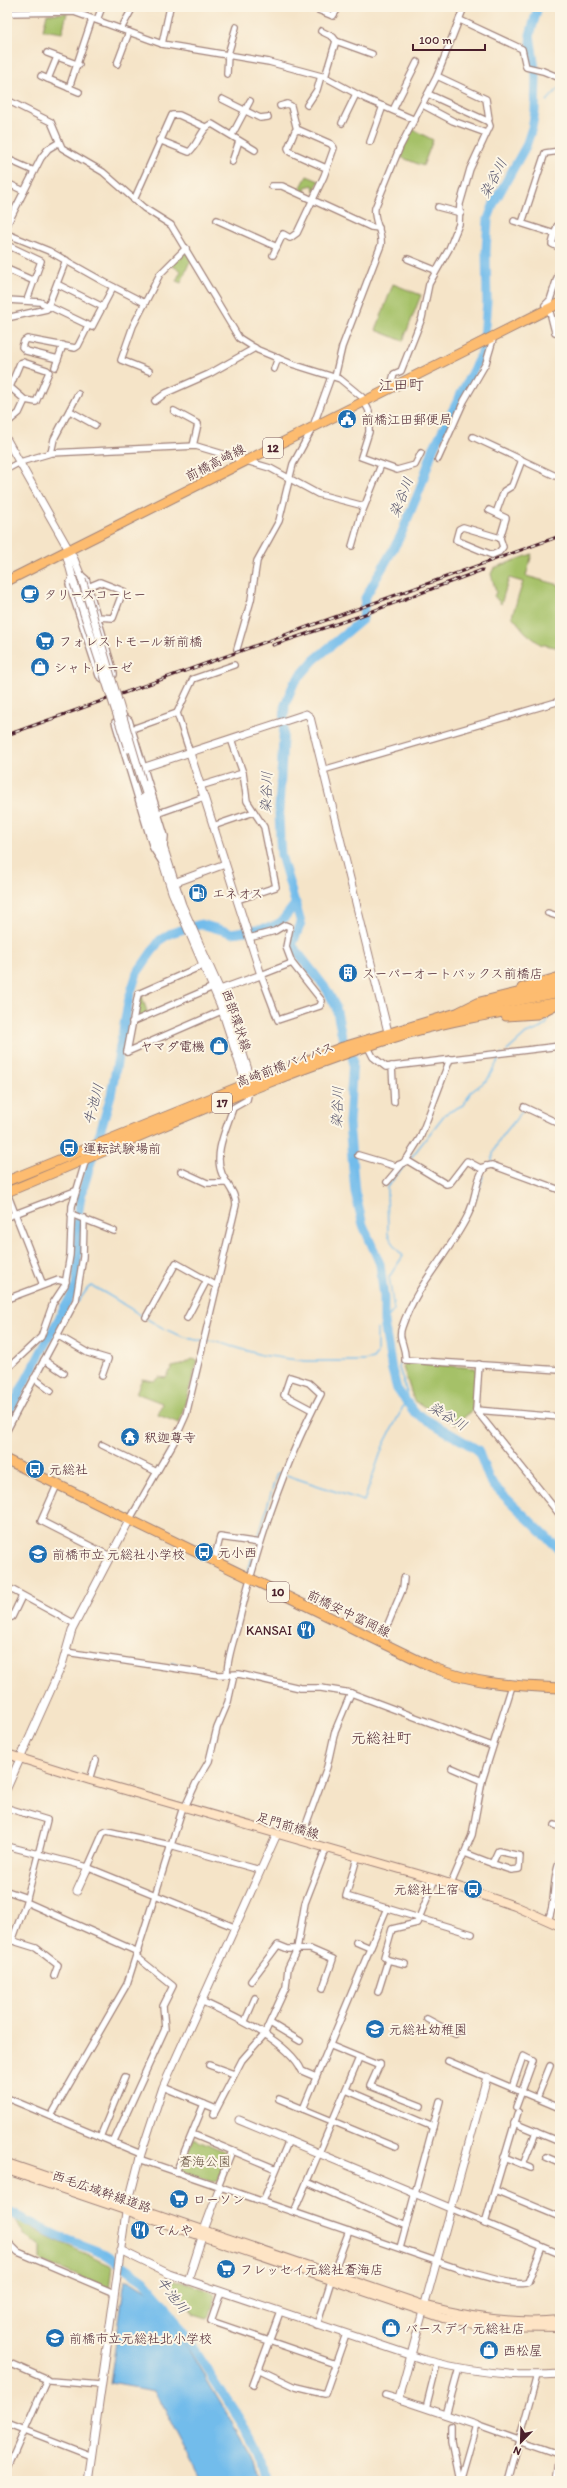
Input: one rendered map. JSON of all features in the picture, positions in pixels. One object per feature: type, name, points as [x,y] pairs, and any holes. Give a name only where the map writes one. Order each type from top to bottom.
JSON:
[{"type":"highway","points":[[460,1012],[478,1003],[560,983]]},
{"type":"main road","name":"12","points":[[493,336],[547,306],[560,303]]},
{"type":"main road","name":"前橋高崎線","points":[[7,581],[390,390],[493,336]]},
{"type":"main road","points":[[427,1020],[443,1011],[560,977]]},
{"type":"main road","name":"高崎前橋バイパス","points":[[7,1181],[249,1086],[355,1047],[388,1032],[460,1012],[560,992]]},
{"type":"main road","name":"高崎前橋バイパス","points":[[355,1047],[368,1047],[481,1014],[559,1002]]},
{"type":"main road","name":"高崎前橋バイパス","points":[[7,1193],[100,1154],[249,1086]]},
{"type":"main road","name":"前橋安中富岡線","points":[[7,1460],[130,1519],[380,1643],[446,1673],[476,1681],[512,1686],[560,1688]]},
{"type":"main road","name":"足門前橋線","points":[[7,1754],[90,1780],[326,1849],[435,1879],[548,1920],[560,1926]]},
{"type":"main road","name":"西毛広域幹線道路","points":[[7,2163],[126,2208]]},
{"type":"main road","name":"西毛広域幹線道路","points":[[7,2170],[126,2208],[460,2322],[491,2326],[560,2327]]},
{"type":"main road","name":"西毛広域幹線道路","points":[[422,2308],[492,2319],[537,2322],[560,2320]]},
{"type":"street","points":[[70,88],[95,19],[102,7]]},
{"type":"street","points":[[121,29],[133,7]]},
{"type":"street","points":[[162,44],[170,7]]},
{"type":"street","points":[[311,7],[333,16],[339,7]]},
{"type":"street","points":[[237,649],[251,600],[257,562],[279,521],[295,459],[312,428],[333,377],[344,340],[380,245],[382,238],[374,213],[375,208],[400,147],[437,76],[464,7]]},
{"type":"street","points":[[7,13],[70,11],[162,44],[228,54],[323,77],[356,94],[415,120]]},
{"type":"street","points":[[460,20],[522,49],[526,66],[560,78]]},
{"type":"street","points":[[227,74],[228,54],[236,27]]},
{"type":"street","points":[[320,31],[333,36],[336,41],[372,54]]},
{"type":"street","points":[[117,64],[129,32]]},
{"type":"street","points":[[307,105],[323,77],[336,41]]},
{"type":"street","points":[[47,53],[79,64]]},
{"type":"street","points":[[48,79],[57,57]]},
{"type":"street","points":[[393,110],[417,62]]},
{"type":"street","points":[[41,76],[79,92]]},
{"type":"street","points":[[390,390],[389,385],[394,374],[401,371],[422,318],[427,290],[435,270],[449,249],[461,213],[460,204],[468,174],[490,126],[486,100],[437,76]]},
{"type":"street","points":[[342,123],[356,94]]},
{"type":"street","points":[[428,94],[488,120]]},
{"type":"street","points":[[222,99],[260,118],[268,116]]},
{"type":"street","points":[[7,100],[50,122],[55,128],[58,143],[62,148],[105,174],[134,200],[171,225],[239,338],[255,348],[278,358],[349,384],[365,402],[369,411],[369,432],[361,457],[397,470],[415,465],[421,453]]},
{"type":"street","points":[[232,135],[250,101]]},
{"type":"street","points":[[280,106],[287,104],[291,106],[297,130],[288,148],[290,152],[326,168]]},
{"type":"street","points":[[423,105],[453,121],[486,133]]},
{"type":"street","points":[[370,142],[383,106]]},
{"type":"street","points":[[134,200],[159,140],[173,114],[206,127]]},
{"type":"street","points":[[159,140],[189,152],[197,144],[206,127],[212,124],[254,150]]},
{"type":"street","points":[[274,255],[283,234],[290,238],[297,233],[313,200],[334,148],[331,144],[297,130]]},
{"type":"street","points":[[232,162],[239,141]]},
{"type":"street","points":[[7,225],[45,152],[58,143]]},
{"type":"street","points":[[522,223],[545,153],[560,150]]},
{"type":"street","points":[[7,159],[34,172]]},
{"type":"street","points":[[7,184],[24,191]]},
{"type":"street","points":[[272,186],[282,186],[371,227],[379,228]]},
{"type":"street","points":[[438,207],[461,213]]},
{"type":"street","points":[[217,220],[277,247]]},
{"type":"street","points":[[514,221],[555,234]]},
{"type":"street","points":[[560,224],[556,226],[552,244],[560,248]]},
{"type":"street","points":[[7,234],[45,249],[145,303]]},
{"type":"street","points":[[7,245],[40,258],[41,264],[27,300]]},
{"type":"street","points":[[149,372],[121,361],[133,326],[160,274],[186,248]]},
{"type":"street","points":[[408,259],[435,270]]},
{"type":"street","points":[[11,317],[43,310],[49,306],[66,260]]},
{"type":"street","points":[[7,269],[34,280]]},
{"type":"street","points":[[560,269],[547,306],[555,332],[560,334]]},
{"type":"street","points":[[57,284],[103,307]]},
{"type":"street","points":[[7,300],[27,300],[49,306],[88,326],[93,326],[113,287]]},
{"type":"street","points":[[58,359],[22,350],[22,344],[27,340],[74,348],[78,346],[88,326]]},
{"type":"street","points":[[438,459],[464,401],[486,363],[493,336]]},
{"type":"street","points":[[55,367],[62,345]]},
{"type":"street","points":[[156,401],[166,393],[209,374],[255,348]]},
{"type":"street","points":[[274,369],[278,358]]},
{"type":"street","points":[[23,362],[47,370],[48,372],[36,402],[25,400],[10,387],[20,363],[23,362]]},
{"type":"street","points":[[51,453],[54,439],[78,394]]},
{"type":"street","points":[[7,423],[19,413],[25,400]]},
{"type":"street","points":[[174,410],[199,425],[193,446]]},
{"type":"street","points":[[70,411],[95,425]]},
{"type":"street","points":[[472,437],[560,478]]},
{"type":"street","points":[[7,440],[68,550],[140,781],[162,862]]},
{"type":"street","points":[[7,469],[20,462],[51,453],[193,446],[246,461],[280,473],[290,480],[322,496],[364,506]]},
{"type":"street","points":[[496,512],[505,489],[512,486],[522,460]]},
{"type":"street","points":[[352,546],[364,506],[381,465]]},
{"type":"street","points":[[489,510],[496,512],[506,520],[500,538],[502,547],[499,552],[491,555],[456,540],[461,527],[500,538]]},
{"type":"street","points":[[85,577],[114,673],[112,676],[103,680],[99,676],[70,584],[77,578],[85,577]]},
{"type":"street","points":[[88,586],[100,582],[123,591],[113,618],[97,617]]},
{"type":"street","points":[[234,665],[193,679],[177,713],[245,926],[277,1020],[321,1005],[322,1001],[317,993],[292,963],[286,947],[290,929],[288,926],[249,937]]},
{"type":"street","points":[[323,770],[560,701]]},
{"type":"street","points":[[132,729],[177,713]]},
{"type":"street","points":[[145,767],[306,714],[310,717],[388,1032]]},
{"type":"street","points":[[164,847],[166,838],[132,729],[127,718],[114,722],[153,848],[162,862],[172,884]]},
{"type":"street","points":[[231,739],[243,772],[247,801],[264,827],[276,887],[237,900]]},
{"type":"street","points":[[200,786],[243,772]]},
{"type":"street","points":[[140,781],[164,847],[172,884]]},
{"type":"street","points":[[159,813],[204,797]]},
{"type":"street","points":[[213,826],[254,812]]},
{"type":"street","points":[[172,884],[225,864]]},
{"type":"street","name":"西部環状線","points":[[172,884],[190,931],[206,964],[225,1010],[249,1086]]},
{"type":"street","points":[[548,913],[560,917]]},
{"type":"street","points":[[132,1022],[216,989],[261,975],[292,963]]},
{"type":"street","points":[[206,964],[138,994],[127,1052],[225,1010]]},
{"type":"street","points":[[368,1047],[377,1061],[384,1066],[392,1066],[560,1046]]},
{"type":"street","points":[[387,1182],[404,1162],[420,1138],[450,1059]]},
{"type":"street","points":[[392,1066],[394,1102]]},
{"type":"street","points":[[7,1788],[21,1759],[66,1652],[75,1624],[186,1415],[236,1205],[234,1194],[220,1167],[219,1154],[233,1108],[247,1100],[249,1086]]},
{"type":"street","points":[[524,1107],[560,1124]]},
{"type":"street","points":[[7,1369],[41,1337],[51,1309],[66,1282],[71,1246],[72,1214],[75,1191],[92,1147]]},
{"type":"street","points":[[358,1154],[395,1166],[408,1161],[446,1184],[450,1183],[468,1161],[480,1168],[492,1165],[560,1190]]},
{"type":"street","points":[[486,1166],[481,1173],[469,1214],[419,1290],[402,1327],[400,1335],[405,1360],[560,1370]]},
{"type":"street","points":[[181,1172],[207,1183],[227,1183]]},
{"type":"street","points":[[7,1217],[75,1191]]},
{"type":"street","points":[[7,1193],[43,1285]]},
{"type":"street","points":[[72,1214],[114,1230]]},
{"type":"street","points":[[7,1430],[78,1295],[83,1257],[84,1218]]},
{"type":"street","points":[[146,1317],[176,1263],[217,1286]]},
{"type":"street","points":[[7,1299],[58,1280],[66,1282]]},
{"type":"street","points":[[187,1318],[207,1280]]},
{"type":"street","points":[[57,1334],[88,1353],[108,1359],[102,1376]]},
{"type":"street","points":[[44,1360],[64,1373]]},
{"type":"street","points":[[479,1364],[476,1410],[560,1515]]},
{"type":"street","points":[[227,1675],[233,1642],[260,1543],[287,1463],[321,1394],[309,1383],[290,1377],[284,1395],[312,1410]]},
{"type":"street","points":[[34,1378],[51,1391]]},
{"type":"street","points":[[476,1410],[560,1417]]},
{"type":"street","points":[[102,1445],[157,1472]]},
{"type":"street","points":[[57,1485],[41,1521],[110,1556]]},
{"type":"street","points":[[214,1561],[220,1537],[260,1543]]},
{"type":"street","points":[[380,1643],[403,1588],[404,1578]]},
{"type":"street","points":[[7,1587],[75,1624]]},
{"type":"street","points":[[7,1618],[12,1617],[22,1596]]},
{"type":"street","points":[[66,1652],[234,1675],[300,1688],[321,1688],[351,1693],[492,1746]]},
{"type":"street","points":[[51,2116],[122,1994],[137,1954],[170,1845],[184,1807],[209,1761],[217,1728],[228,1702],[234,1675]]},
{"type":"street","points":[[451,1884],[473,1831],[482,1781],[512,1686]]},
{"type":"street","points":[[300,1841],[327,1767],[335,1730],[351,1693]]},
{"type":"street","points":[[90,1780],[96,1760]]},
{"type":"street","points":[[452,1768],[482,1781]]},
{"type":"street","points":[[7,1808],[47,1820],[27,1900],[10,1940],[40,1950],[58,1965],[54,1976]]},
{"type":"street","points":[[77,1891],[104,1831],[170,1845],[260,1870]]},
{"type":"street","points":[[88,2481],[126,2208],[140,2156],[164,2087],[276,1834]]},
{"type":"street","points":[[7,1846],[88,1867],[234,1927]]},
{"type":"street","points":[[164,2087],[204,2104],[215,2111],[234,2074],[247,2054],[264,2035],[286,1987],[288,1968],[297,1949],[305,1903],[326,1849]]},
{"type":"street","points":[[465,1853],[492,1864],[517,1870],[520,1867],[520,1856],[498,1851],[492,1864]]},
{"type":"street","points":[[357,1858],[346,1896],[472,1934]]},
{"type":"street","points":[[548,1920],[553,1906],[560,1861]]},
{"type":"street","points":[[405,1964],[388,1960],[384,1957],[392,1929],[415,1925],[435,1879]]},
{"type":"street","points":[[7,1891],[137,1954],[173,1986],[163,2006],[165,2029],[113,2143]]},
{"type":"street","points":[[553,1906],[560,1908]]},
{"type":"street","points":[[303,2109],[387,1908]]},
{"type":"street","points":[[356,1942],[370,1948]]},
{"type":"street","points":[[251,1981],[278,1945],[288,1949],[314,1950],[333,1959],[323,1988]]},
{"type":"street","points":[[378,1992],[388,1960]]},
{"type":"street","points":[[245,2021],[255,1998]]},
{"type":"street","points":[[201,2002],[245,2021],[297,2059],[302,2071],[316,2077]]},
{"type":"street","points":[[427,2020],[455,2034]]},
{"type":"street","points":[[270,2023],[300,2041]]},
{"type":"street","points":[[329,2045],[380,2065],[370,2086],[421,2106]]},
{"type":"street","points":[[485,2223],[522,2091],[533,2061],[523,2056],[512,2088]]},
{"type":"street","points":[[294,2212],[359,2058]]},
{"type":"street","points":[[448,2061],[560,2108]]},
{"type":"street","points":[[209,2065],[234,2074]]},
{"type":"street","points":[[537,2098],[550,2066]]},
{"type":"street","points":[[100,2137],[125,2077]]},
{"type":"street","points":[[399,2399],[422,2308],[487,2077]]},
{"type":"street","points":[[346,2090],[434,2128]]},
{"type":"street","points":[[7,2098],[100,2137],[176,2172],[435,2261],[475,2273],[524,2284],[528,2282],[542,2247]]},
{"type":"street","points":[[279,2099],[395,2147]]},
{"type":"street","points":[[400,2248],[434,2128],[440,2101]]},
{"type":"street","points":[[176,2172],[204,2104]]},
{"type":"street","points":[[239,2120],[560,2254]]},
{"type":"street","points":[[514,2123],[560,2142]]},
{"type":"street","points":[[523,2165],[536,2132]]},
{"type":"street","points":[[192,2134],[276,2169]]},
{"type":"street","points":[[263,2201],[289,2140]]},
{"type":"street","points":[[188,2280],[232,2151]]},
{"type":"street","points":[[504,2156],[531,2168]]},
{"type":"street","points":[[546,2157],[560,2163]]},
{"type":"street","points":[[307,2182],[406,2226]]},
{"type":"street","points":[[495,2190],[560,2217]]},
{"type":"street","points":[[317,2325],[349,2231]]},
{"type":"street","points":[[7,2241],[18,2252],[114,2293]]},
{"type":"street","points":[[120,2250],[165,2272],[317,2325],[437,2364],[503,2374],[560,2374]]},
{"type":"street","points":[[221,2292],[211,2321],[336,2364]]},
{"type":"street","points":[[253,2385],[260,2370],[280,2312]]},
{"type":"street","points":[[260,2370],[296,2386],[322,2394],[326,2392],[346,2334]]},
{"type":"street","points":[[7,2362],[47,2380],[101,2385]]},
{"type":"street","points":[[426,2408],[437,2364]]},
{"type":"street","points":[[446,2415],[459,2368]]},
{"type":"street","points":[[508,2481],[537,2375]]},
{"type":"street","points":[[7,2470],[47,2380]]},
{"type":"street","points":[[385,2395],[518,2440],[559,2451],[556,2481]]},
{"type":"street","points":[[7,2423],[92,2456]]},
{"type":"street","points":[[459,2481],[476,2425]]},
{"type":"street","points":[[451,2426],[452,2442],[459,2481]]},
{"type":"green space","points":[[67,13],[62,33],[43,30],[47,14]]},
{"type":"green space","points":[[412,129],[433,140],[423,166],[398,156]]},
{"type":"green space","points":[[307,176],[319,181],[314,191],[313,185],[305,187],[306,194],[300,189]]},
{"type":"green space","points":[[186,251],[193,261],[189,263],[181,283],[176,281],[181,271],[171,265]]},
{"type":"green space","points":[[393,284],[421,295],[403,341],[376,330]]},
{"type":"green space","points":[[532,554],[526,576],[560,585],[560,648],[540,644],[525,632],[512,616],[523,582],[509,578],[501,604],[494,596],[496,592],[491,574],[494,568]]},
{"type":"green space","points":[[141,994],[148,1014],[136,1020]]},
{"type":"green space","points":[[191,1359],[198,1360],[179,1423],[158,1415],[162,1403],[136,1393],[142,1379],[154,1381],[159,1377],[166,1378],[172,1367],[182,1365]]},
{"type":"green space","points":[[407,1362],[475,1368],[477,1370],[472,1411],[456,1424],[414,1401],[403,1367]]},
{"type":"green space","name":"蒼海公園","points":[[194,2138],[228,2153],[218,2181],[215,2183],[181,2171],[179,2168]]},
{"type":"green space","points":[[17,2219],[36,2231],[112,2266],[109,2289],[40,2260],[40,2247],[25,2236],[16,2220]]},
{"type":"green space","points":[[173,2279],[215,2293],[216,2296],[210,2316],[207,2318],[194,2314],[171,2285]]},
{"type":"water","points":[[125,2280],[131,2280],[148,2291],[164,2309],[253,2457],[259,2481],[202,2481],[155,2391],[110,2383]]},
{"type":"waterway","name":"染谷川","points":[[538,7],[530,35],[536,76],[535,111],[532,128],[526,146],[494,203],[488,219],[486,251],[487,301],[483,350],[433,449],[420,489],[400,537],[365,598],[363,619],[314,660],[294,683],[285,705],[279,810],[281,855],[301,923],[292,945],[327,990],[336,1007],[342,1036],[353,1059],[349,1123],[355,1192],[363,1225],[380,1264],[384,1297],[384,1322],[392,1370],[397,1389],[415,1413],[478,1450],[489,1479],[495,1487],[560,1550]]},
{"type":"waterway","points":[[547,101],[560,87]]},
{"type":"waterway","name":"牛池川","points":[[7,1416],[76,1286],[78,1241],[77,1223],[81,1196],[111,1095],[129,998],[137,973],[160,940],[171,933],[201,924],[232,933],[271,927],[281,922],[296,903]]},
{"type":"waterway","points":[[507,1051],[526,1034],[542,1028],[547,1023],[548,1016]]},
{"type":"waterway","points":[[410,1159],[445,1114],[463,1105],[471,1092],[487,1080],[502,1054]]},
{"type":"waterway","points":[[492,1161],[493,1154],[499,1140],[523,1109]]},
{"type":"waterway","points":[[384,1322],[394,1310],[389,1277],[403,1256],[394,1246],[388,1234],[387,1187],[406,1164]]},
{"type":"waterway","points":[[476,1199],[483,1176]]},
{"type":"waterway","points":[[78,1302],[88,1288],[92,1286],[106,1293],[158,1326],[187,1338],[202,1341]]},
{"type":"waterway","points":[[206,1341],[218,1342],[261,1355],[305,1361],[364,1361],[373,1359],[377,1354],[377,1329]]},
{"type":"waterway","points":[[400,1362],[399,1368],[408,1396]]},
{"type":"waterway","points":[[401,1411],[406,1399]]},
{"type":"waterway","points":[[286,1475],[364,1501],[383,1446],[400,1413]]},
{"type":"waterway","points":[[257,1541],[277,1473],[283,1473]]},
{"type":"waterway","points":[[247,1574],[256,1545]]},
{"type":"waterway","points":[[239,1609],[246,1579]]},
{"type":"waterway","points":[[229,1647],[238,1614]]},
{"type":"waterway","points":[[171,1663],[204,1670]]},
{"type":"waterway","name":"牛池川","points":[[7,2211],[58,2236],[105,2254],[144,2280],[166,2306],[248,2432],[261,2457],[266,2481]]},
{"type":"railway","points":[[7,735],[560,536]]},
{"type":"railway","points":[[273,645],[357,617],[482,570]]},
{"type":"place","name":"前橋江田郵便局","points":[[347,419]]},
{"type":"place","name":"タリーズコーヒー","points":[[30,594]]},
{"type":"place","name":"フォレストモール新前橋","points":[[45,641]]},
{"type":"place","name":"シャトレーゼ","points":[[40,667]]},
{"type":"place","name":"エネオス","points":[[198,893]]},
{"type":"place","name":"スーパーオートバックス前橋店","points":[[348,973]]},
{"type":"place","name":"ヤマダ電機","points":[[219,1046]]},
{"type":"place","name":"運転試験場前","points":[[69,1148]]},
{"type":"place","name":"釈迦尊寺","points":[[130,1437]]},
{"type":"place","name":"元総社","points":[[35,1469]]},
{"type":"place","name":"元小西","points":[[204,1552]]},
{"type":"place","name":"前橋市立 元総社小学校","points":[[38,1554]]},
{"type":"place","name":"KANSAI","points":[[306,1630]]},
{"type":"place","name":"元総社上宿","points":[[473,1889]]},
{"type":"place","name":"元総社幼稚園","points":[[375,2029]]},
{"type":"place","name":"ローソン","points":[[179,2199]]},
{"type":"place","name":"てんや","points":[[140,2230]]},
{"type":"place","name":"フレッセイ元総社蒼海店","points":[[226,2269]]},
{"type":"place","name":"バースデイ 元総社店","points":[[391,2328]]},
{"type":"place","name":"前橋市立元総社北小学校","points":[[55,2338]]},
{"type":"place","name":"西松屋","points":[[489,2350]]},
{"type":"district","name":"江田町","points":[[401,385]]},
{"type":"district","name":"元総社町","points":[[381,1738]]}]
